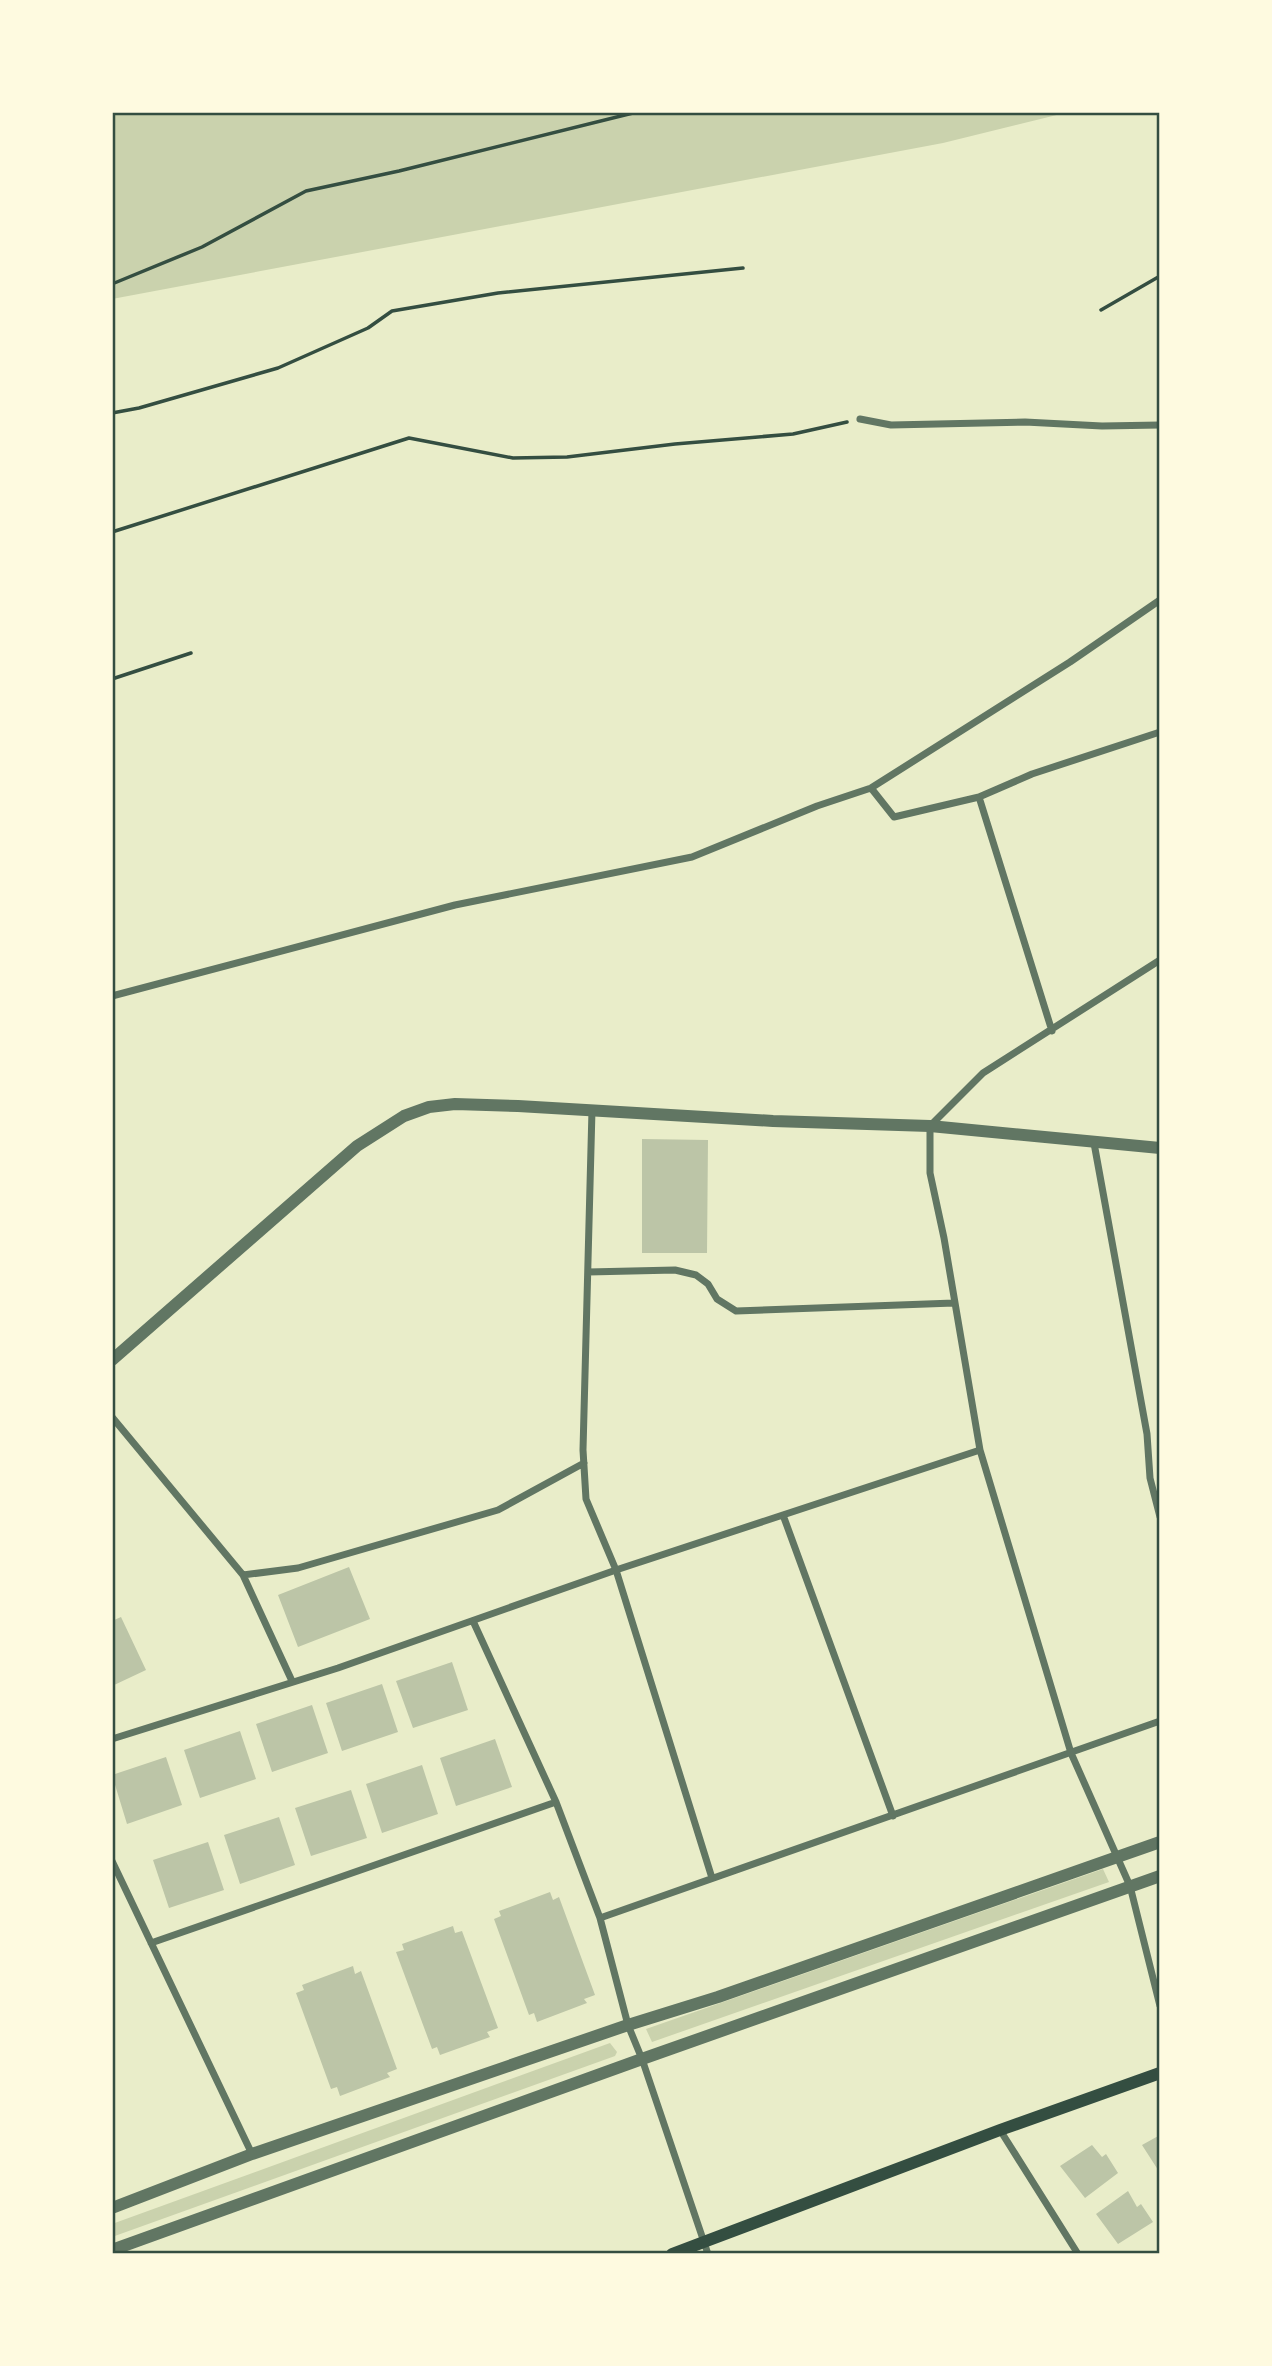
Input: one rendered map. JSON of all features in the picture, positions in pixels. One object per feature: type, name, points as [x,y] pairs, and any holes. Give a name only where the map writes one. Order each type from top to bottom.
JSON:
[{"type":"main road","points":[[672,2254],[706,2248],[1000,2130],[1160,2073]]},
{"type":"street","points":[[860,419],[891,425],[1025,422],[1102,426],[1160,425]]},
{"type":"street","points":[[112,996],[455,905],[692,857],[817,806],[871,788],[1070,662],[1160,600]]},
{"type":"street","points":[[871,788],[894,817],[979,797],[1032,774],[1160,732]]},
{"type":"street","points":[[979,797],[1052,1031]]},
{"type":"street","points":[[1160,960],[983,1073],[930,1126],[930,1173],[980,1450],[1071,1753],[1130,1886],[1160,2006]]},
{"type":"street","points":[[112,1360],[337,1162],[383,1127],[429,1107],[455,1104],[774,1121],[930,1126],[1160,1148]]},
{"type":"street","points":[[592,1110],[584,1463],[586,1499],[616,1570],[712,1878]]},
{"type":"street","points":[[1094,1143],[1147,1434],[1150,1478],[1160,1517]]},
{"type":"street","points":[[588,1272],[675,1270],[696,1275],[708,1284],[717,1299],[736,1311],[954,1303]]},
{"type":"street","points":[[112,1417],[243,1575],[292,1681]]},
{"type":"street","points":[[112,1739],[338,1668],[616,1570],[980,1450]]},
{"type":"street","points":[[243,1575],[298,1568],[498,1510],[584,1463]]},
{"type":"street","points":[[1150,1478],[1160,1478]]},
{"type":"street","points":[[783,1515],[893,1816]]},
{"type":"street","points":[[473,1621],[556,1802],[600,1918],[628,2025],[706,2248]]},
{"type":"street","points":[[600,1918],[1160,1721]]},
{"type":"street","points":[[151,1943],[556,1802]]},
{"type":"street","points":[[112,2208],[252,2154],[628,2025],[731,1993],[1160,1842]]},
{"type":"street","points":[[112,1861],[252,2154]]},
{"type":"street","points":[[112,2250],[1160,1876]]},
{"type":"street","points":[[1000,2130],[1078,2254]]},
{"type":"path","points":[[112,284],[202,247],[306,191],[400,171],[637,112]]},
{"type":"path","points":[[112,413],[139,408],[278,368],[368,328],[392,311],[498,293],[743,268]]},
{"type":"path","points":[[1101,310],[1160,276]]},
{"type":"path","points":[[112,532],[409,438],[513,458],[567,457],[793,434],[860,419]]},
{"type":"path","points":[[112,679],[191,653]]},
{"type":"green space","points":[[112,112],[1069,112],[943,143],[112,299]]},
{"type":"green space","points":[[1103,1869],[1109,1882],[652,2042],[646,2029]]},
{"type":"green space","points":[[610,2043],[617,2052],[615,2056],[112,2237],[112,2224]]},
{"type":"building","points":[[642,1139],[708,1140],[707,1253],[642,1253]]},
{"type":"building","points":[[349,1567],[370,1619],[298,1647],[278,1595]]},
{"type":"building","points":[[121,1617],[146,1670],[112,1686],[112,1621]]},
{"type":"building","points":[[452,1662],[468,1710],[413,1728],[396,1681]]},
{"type":"building","points":[[382,1684],[398,1732],[342,1751],[326,1703]]},
{"type":"building","points":[[312,1705],[328,1753],[272,1772],[256,1724]]},
{"type":"building","points":[[240,1731],[256,1779],[200,1798],[184,1750]]},
{"type":"building","points":[[495,1739],[512,1787],[456,1806],[440,1758]]},
{"type":"building","points":[[166,1757],[182,1805],[127,1824],[112,1775]]},
{"type":"building","points":[[422,1765],[438,1814],[382,1833],[366,1784]]},
{"type":"building","points":[[351,1790],[367,1838],[311,1856],[295,1808]]},
{"type":"building","points":[[279,1817],[295,1865],[240,1884],[224,1835]]},
{"type":"building","points":[[208,1842],[224,1890],[169,1908],[153,1860]]},
{"type":"building","points":[[550,1892],[553,1900],[559,1897],[595,1995],[584,1999],[587,2003],[537,2022],[534,2013],[529,2015],[494,1919],[501,1916],[499,1911]]},
{"type":"building","points":[[453,1926],[455,1933],[462,1931],[498,2028],[487,2032],[490,2037],[440,2055],[437,2047],[432,2049],[396,1952],[404,1950],[402,1944]]},
{"type":"building","points":[[353,1966],[355,1974],[361,1971],[397,2069],[387,2073],[390,2077],[340,2096],[337,2087],[331,2089],[296,1993],[304,1990],[302,1985]]},
{"type":"building","points":[[1160,2135],[1160,2173],[1142,2145]]},
{"type":"building","points":[[1092,2145],[1102,2157],[1106,2154],[1118,2173],[1085,2198],[1060,2166]]},
{"type":"building","points":[[1128,2191],[1137,2207],[1141,2204],[1153,2222],[1118,2244],[1096,2214]]}]
